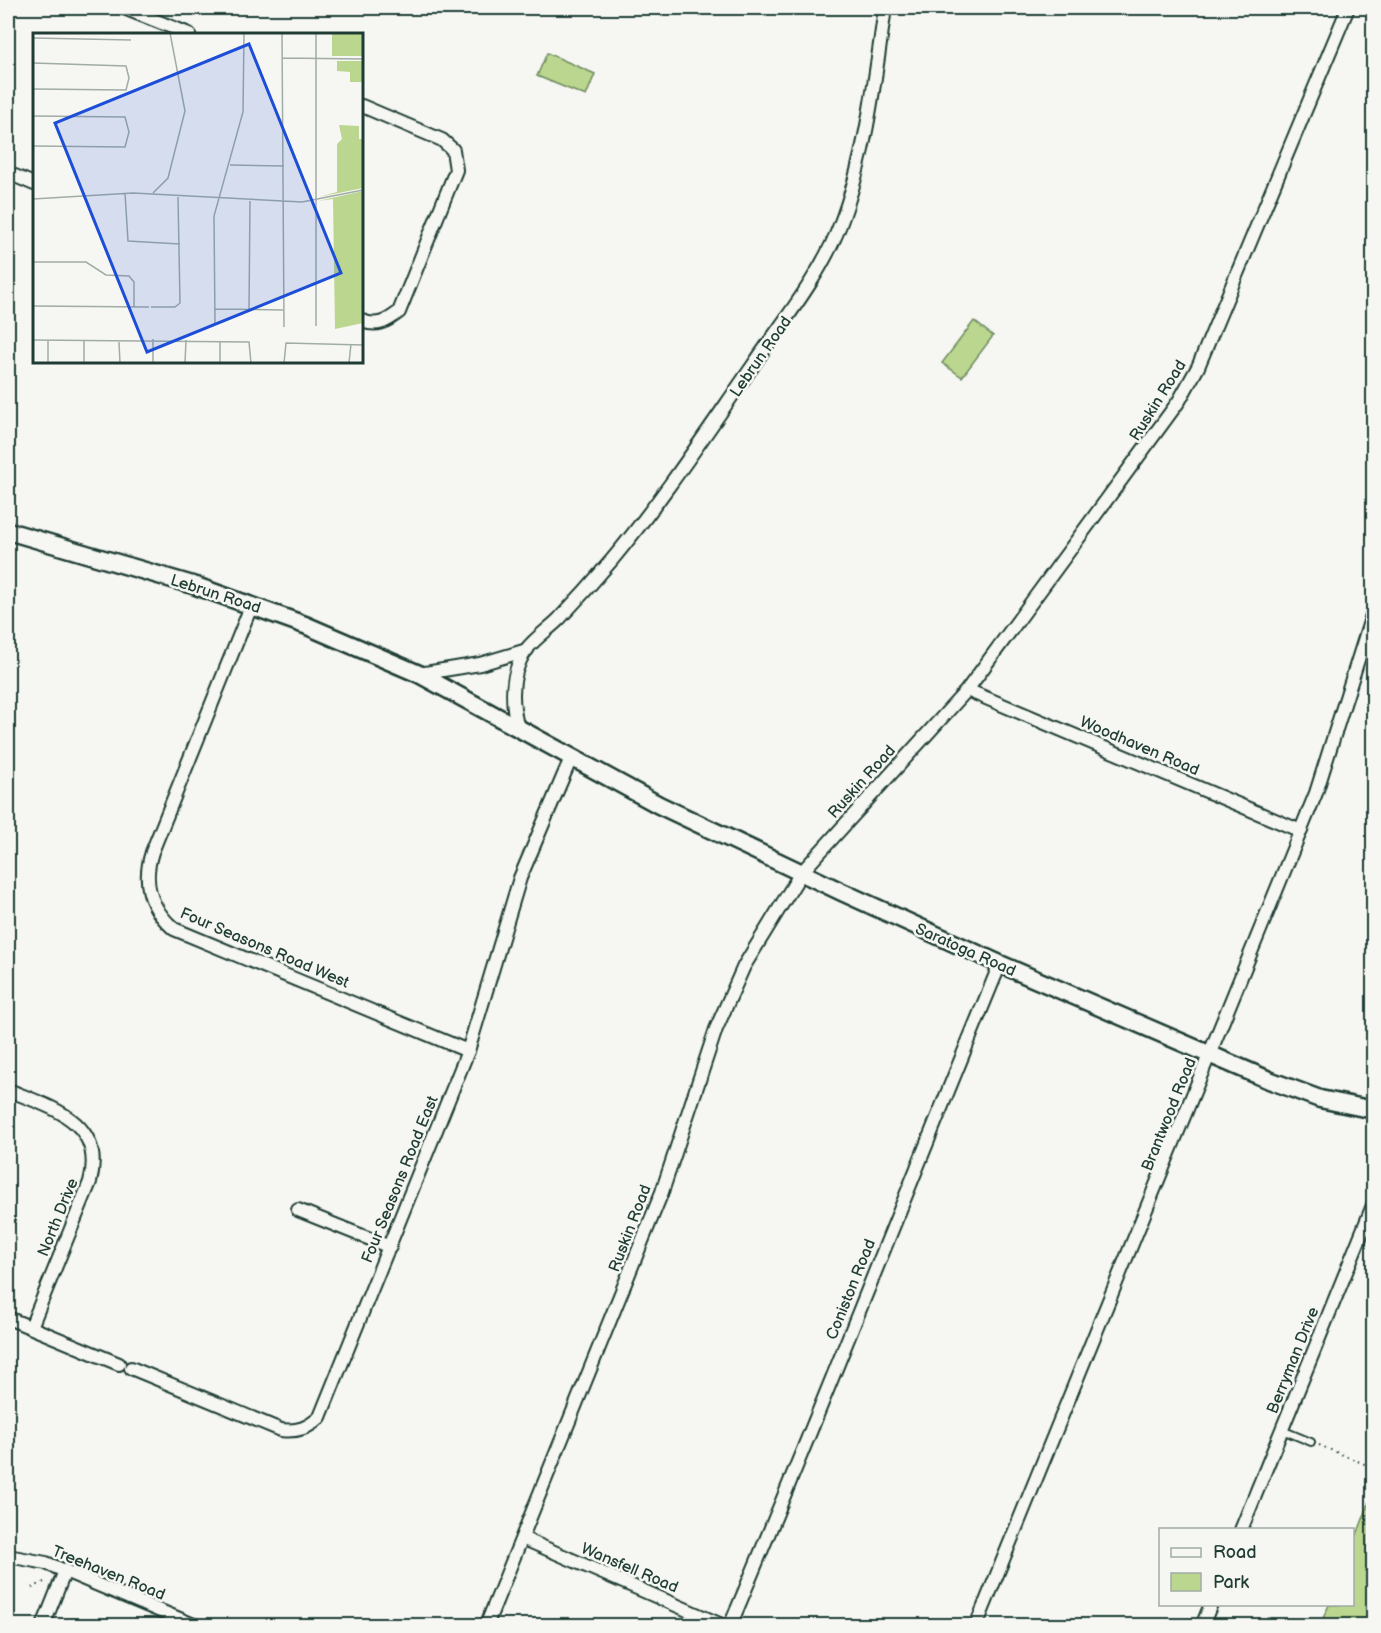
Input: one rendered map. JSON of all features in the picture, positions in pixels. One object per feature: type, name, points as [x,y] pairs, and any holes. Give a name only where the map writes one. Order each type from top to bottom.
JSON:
[{"type":"street","points":[[124,8],[186,33]]},
{"type":"street","name":"Lebrun Road","points":[[518,729],[513,705],[514,680],[527,650],[604,570],[663,496],[800,298],[825,258],[840,224],[859,161],[872,96],[885,8]]},
{"type":"street","name":"Ruskin Road","points":[[486,1626],[662,1192],[716,1029],[744,966],[801,873],[967,690],[1179,401],[1198,367],[1348,8]]},
{"type":"street","points":[[363,106],[442,140],[453,150],[456,170],[399,312],[384,324],[363,321]]},
{"type":"street","points":[[8,173],[33,184]]},
{"type":"street","name":"Lebrun Road","points":[[8,531],[252,604],[419,674],[571,758]]},
{"type":"street","name":"Four Seasons Road West","points":[[252,604],[152,852],[147,878],[149,893],[155,907],[174,929],[468,1052]]},
{"type":"street","name":"Brantwood Road","points":[[976,1626],[1301,831],[1330,754],[1374,609]]},
{"type":"street","name":"Lebrun Road","points":[[419,674],[480,664],[527,650]]},
{"type":"street","name":"Woodhaven Road","points":[[967,690],[1301,831]]},
{"type":"street","name":"Four Seasons Road East","points":[[8,1318],[281,1430],[291,1431],[312,1425],[325,1409],[468,1052],[520,878],[571,758]]},
{"type":"street","name":"Saratoga Road","points":[[571,758],[659,805],[1000,964],[1209,1055],[1320,1099],[1374,1110]]},
{"type":"street","name":"Coniston Road","points":[[730,1626],[1000,964]]},
{"type":"street","name":"North Drive","points":[[8,1090],[63,1113],[76,1123],[90,1147],[92,1162],[90,1182],[31,1328]]},
{"type":"street","name":"Berryman Drive","points":[[1242,1528],[1374,1203]]},
{"type":"street","points":[[298,1210],[390,1247]]},
{"type":"street","name":"Wansfell Road","points":[[522,1538],[724,1626]]},
{"type":"street","name":"Treehaven Road","points":[[8,1556],[46,1563],[196,1626]]},
{"type":"street","points":[[43,1626],[66,1571]]},
{"type":"street","points":[[1202,1626],[1210,1606]]},
{"type":"lane","points":[[1282,1430],[1311,1442]]},
{"type":"path","points":[[1311,1442],[1374,1468]]},
{"type":"path","points":[[32,1588],[44,1582]]},
{"type":"green space","points":[[547,53],[595,74],[586,96],[537,76]]},
{"type":"green space","points":[[974,321],[993,336],[962,377],[942,363]]},
{"type":"green space","points":[[1373,1493],[1373,1625],[1320,1625],[1329,1606],[1354,1606],[1354,1542]]}]
